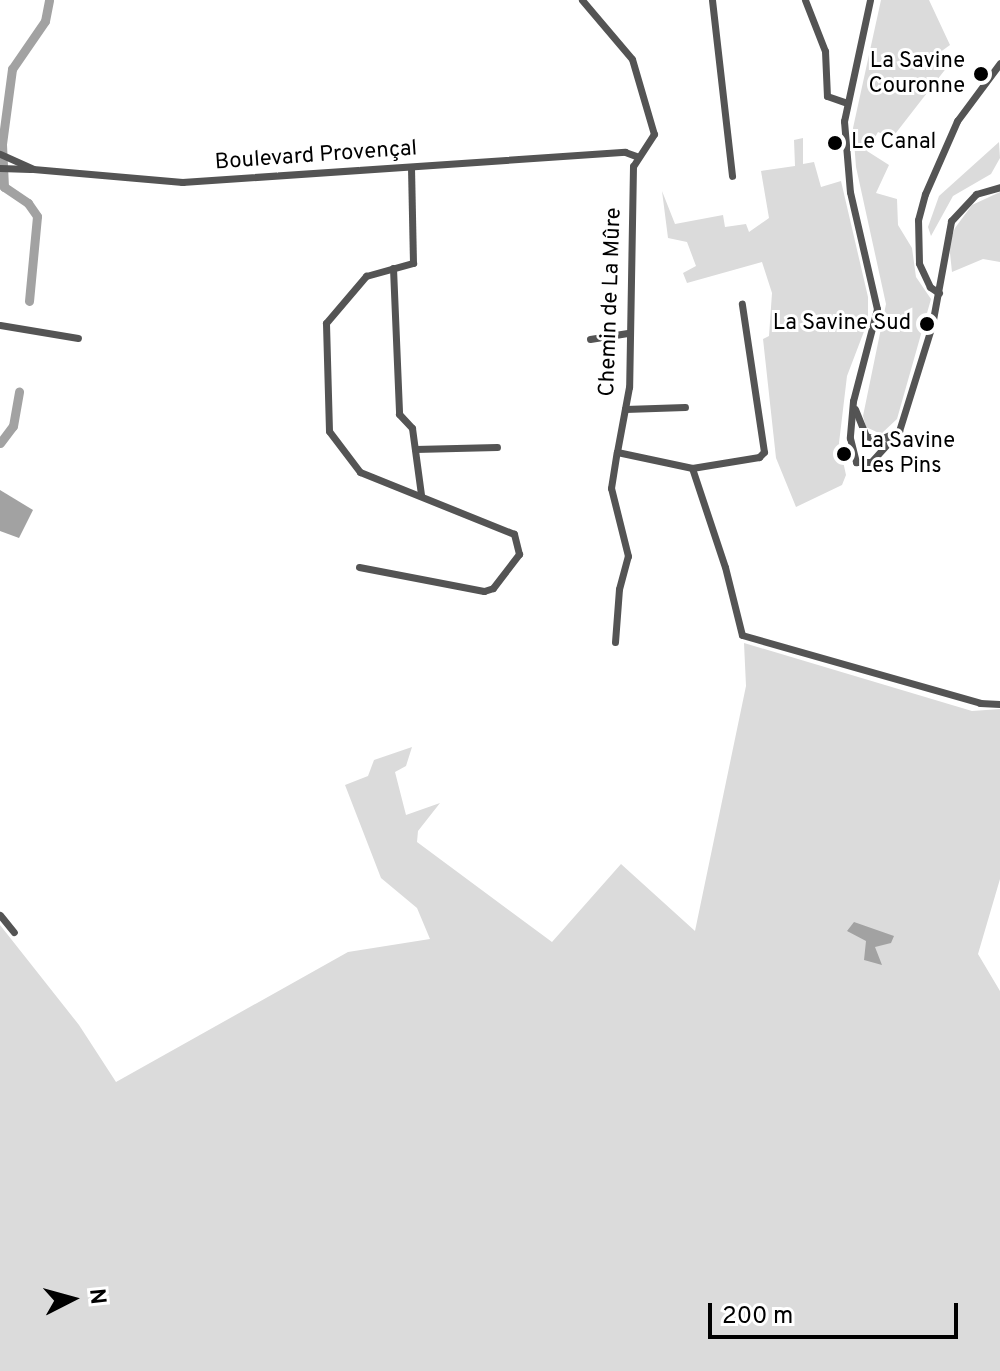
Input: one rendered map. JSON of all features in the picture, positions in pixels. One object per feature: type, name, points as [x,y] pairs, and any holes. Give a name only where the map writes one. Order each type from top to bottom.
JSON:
[{"type":"street","name":"Chemin de La Mûre","points":[[582,0],[613,31],[638,70],[654,134],[636,156],[625,409],[611,488],[628,556],[619,589],[615,642]]},
{"type":"street","points":[[712,0],[732,176]]},
{"type":"street","points":[[805,0],[825,51],[827,96],[847,103]]},
{"type":"street","points":[[870,0],[847,103],[845,162],[877,309],[853,401],[851,452],[856,462],[867,464],[899,431],[939,293],[943,246],[951,221],[976,194],[1000,187]]},
{"type":"street","points":[[939,293],[926,281],[919,263],[921,207],[957,121],[1000,63]]},
{"type":"street","name":"Boulevard Provençal","points":[[0,154],[33,169],[182,182],[625,152],[636,156]]},
{"type":"street","points":[[0,168],[33,169]]},
{"type":"street","points":[[359,567],[484,591],[493,588],[519,554],[514,534],[360,472],[329,431],[326,323],[366,276],[413,263],[411,168]]},
{"type":"street","points":[[393,268],[399,414],[412,428],[421,495]]},
{"type":"street","points":[[617,452],[692,468],[759,457],[764,452],[742,304]]},
{"type":"street","points":[[0,325],[78,338]]},
{"type":"street","points":[[590,339],[628,333]]},
{"type":"street","points":[[853,401],[866,436],[878,440],[899,431]]},
{"type":"street","points":[[625,409],[685,407]]},
{"type":"street","points":[[415,449],[497,447]]},
{"type":"street","points":[[692,468],[725,567],[742,635],[980,703],[1000,704]]},
{"type":"street","points":[[0,915],[14,932]]},
{"type":"shaded area","points":[[881,0],[929,0],[950,45],[939,53],[951,62],[892,138],[878,132],[867,151],[889,165],[876,193],[897,199],[898,225],[912,248],[916,277],[931,299],[897,419],[881,434],[866,427],[863,416],[886,304],[856,167],[853,128]]},
{"type":"shaded area","points":[[803,138],[803,164],[814,162],[821,187],[841,181],[868,297],[868,321],[847,376],[839,443],[846,475],[842,485],[796,507],[776,458],[763,339],[769,336],[772,293],[762,262],[687,283],[683,273],[696,266],[687,242],[668,238],[662,191],[675,224],[723,215],[725,227],[746,224],[749,232],[769,218],[761,171],[795,166],[794,140]]},
{"type":"shaded area","points":[[999,142],[1000,158],[991,174],[953,196],[931,236],[928,227],[939,196]]},
{"type":"shaded area","points":[[1000,192],[1000,262],[983,259],[952,272],[949,244],[955,228],[972,205]]},
{"type":"shaded area","points":[[0,490],[33,510],[19,538],[0,531]]},
{"type":"shaded area","points":[[744,643],[972,711],[1000,709],[1000,879],[978,954],[1000,991],[1000,1371],[0,1371],[0,925],[79,1025],[116,1082],[348,952],[430,939],[417,908],[381,878],[345,785],[368,776],[374,760],[412,747],[406,766],[395,772],[406,815],[440,803],[418,831],[417,842],[552,942],[621,864],[695,931],[746,686]]},
{"type":"shaded area","points":[[854,922],[894,936],[891,943],[875,947],[882,965],[864,960],[866,941],[847,931]]},
{"type":"waterway","points":[[29,301],[37,216],[28,203],[4,187],[2,144],[12,69],[45,21],[49,0]]},
{"type":"waterway","points":[[0,443],[13,426],[19,392]]},
{"type":"place","name":"La Savine Couronne","points":[[981,74]]},
{"type":"place","name":"Le Canal","points":[[835,143]]},
{"type":"place","name":"La Savine Sud","points":[[927,324]]},
{"type":"place","name":"La Savine Les Pins","points":[[844,454]]}]
